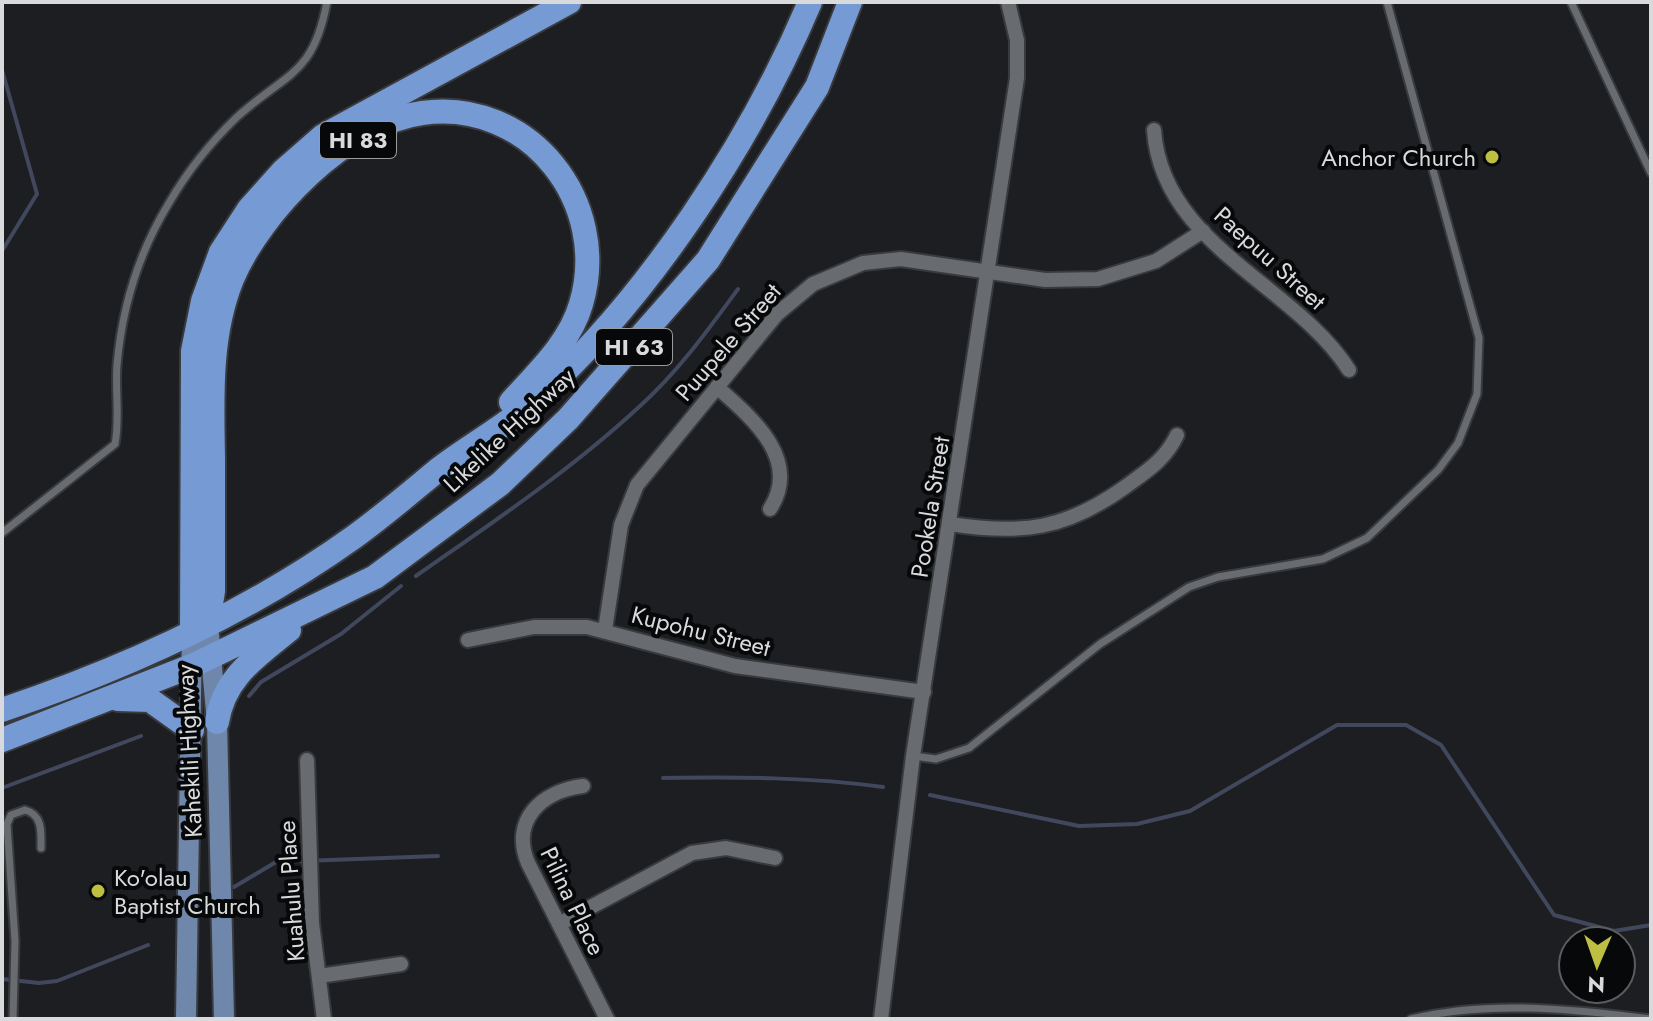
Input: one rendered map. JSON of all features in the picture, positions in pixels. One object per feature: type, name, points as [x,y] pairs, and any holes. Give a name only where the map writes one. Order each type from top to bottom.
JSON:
[{"type":"highway","points":[[200,628],[193,351],[203,301],[221,252],[258,199],[323,136],[569,2]]},
{"type":"highway","name":"Likelike Highway","points":[[2,710],[72,684],[200,628],[344,543],[531,403],[612,321],[731,154],[782,68],[810,2]]},
{"type":"highway","name":"Likelike Highway","points":[[2,740],[202,661],[375,577],[500,484],[568,419],[641,340],[708,260],[817,87],[850,2]]},
{"type":"highway","name":"HI 83","points":[[200,628],[213,591],[212,389],[216,334],[232,279],[256,237],[289,194],[319,167],[376,129],[422,113],[492,120],[522,136],[552,163],[574,192],[585,229],[588,270],[581,306],[569,331],[477,442]]},
{"type":"highway","points":[[217,722],[221,700],[244,666],[319,605]]},
{"type":"highway","points":[[103,701],[133,697],[150,700],[192,730]]},
{"type":"main road","name":"Kahekili Highway","points":[[200,628],[202,661],[217,722],[224,1019]]},
{"type":"main road","name":"Kahekili Highway","points":[[186,1019],[192,730],[202,661]]},
{"type":"street","name":"Pookela Street","points":[[881,1019],[913,756],[1017,78],[1017,40],[1008,2]]},
{"type":"street","name":"Paepuu Street","points":[[1154,130],[1166,179],[1203,231],[1320,332],[1349,370]]},
{"type":"street","name":"Puupele Street","points":[[605,630],[621,525],[631,497],[644,475],[788,303],[826,276],[863,263],[901,259],[1045,280],[1098,279],[1156,261],[1203,231]]},
{"type":"street","points":[[717,387],[757,422],[773,449],[781,481],[770,509]]},
{"type":"street","points":[[950,524],[1011,531],[1043,527],[1076,517],[1109,499],[1157,465],[1177,435]]},
{"type":"street","name":"Kupohu Street","points":[[468,640],[543,627],[605,630],[735,666],[924,692]]},
{"type":"street","name":"Kuahulu Place","points":[[307,760],[312,923],[324,1019]]},
{"type":"street","name":"Pilina Place","points":[[583,786],[554,793],[539,802],[528,817],[522,834],[524,854],[607,1019]]},
{"type":"street","points":[[559,924],[692,853],[726,848],[775,858]]},
{"type":"street","points":[[319,976],[401,964]]},
{"type":"lane","points":[[2,533],[115,444],[120,337],[133,282],[154,230],[182,181],[217,138],[308,59],[319,39],[327,2]]},
{"type":"lane","points":[[913,756],[936,759],[969,748],[1100,644],[1189,587],[1218,577],[1323,559],[1353,547],[1380,528],[1438,470],[1466,428],[1477,394],[1481,357],[1469,302],[1387,2]]},
{"type":"lane","points":[[1571,2],[1651,173]]},
{"type":"lane","points":[[13,1019],[15,974],[7,824],[11,815],[20,810],[35,814],[40,823],[41,848]]},
{"type":"lane","points":[[1411,1019],[1449,1011],[1651,1019]]},
{"type":"waterway","points":[[2,70],[37,194],[2,251]]},
{"type":"waterway","points":[[416,576],[531,495],[614,429],[680,365],[738,289]]},
{"type":"waterway","points":[[249,696],[261,682],[341,634],[401,586]]},
{"type":"waterway","points":[[930,795],[1079,826],[1137,824],[1190,811],[1337,725],[1406,725],[1441,745],[1554,915],[1614,931],[1651,925]]},
{"type":"waterway","points":[[2,788],[141,736]]},
{"type":"waterway","points":[[663,778],[801,779],[883,787]]},
{"type":"waterway","points":[[234,887],[276,862],[438,856]]},
{"type":"waterway","points":[[2,979],[39,983],[57,981],[148,945]]},
{"type":"place","name":"Anchor Church","points":[[1492,157]]},
{"type":"place","name":"Ko'olau Baptist Church","points":[[98,891]]}]
